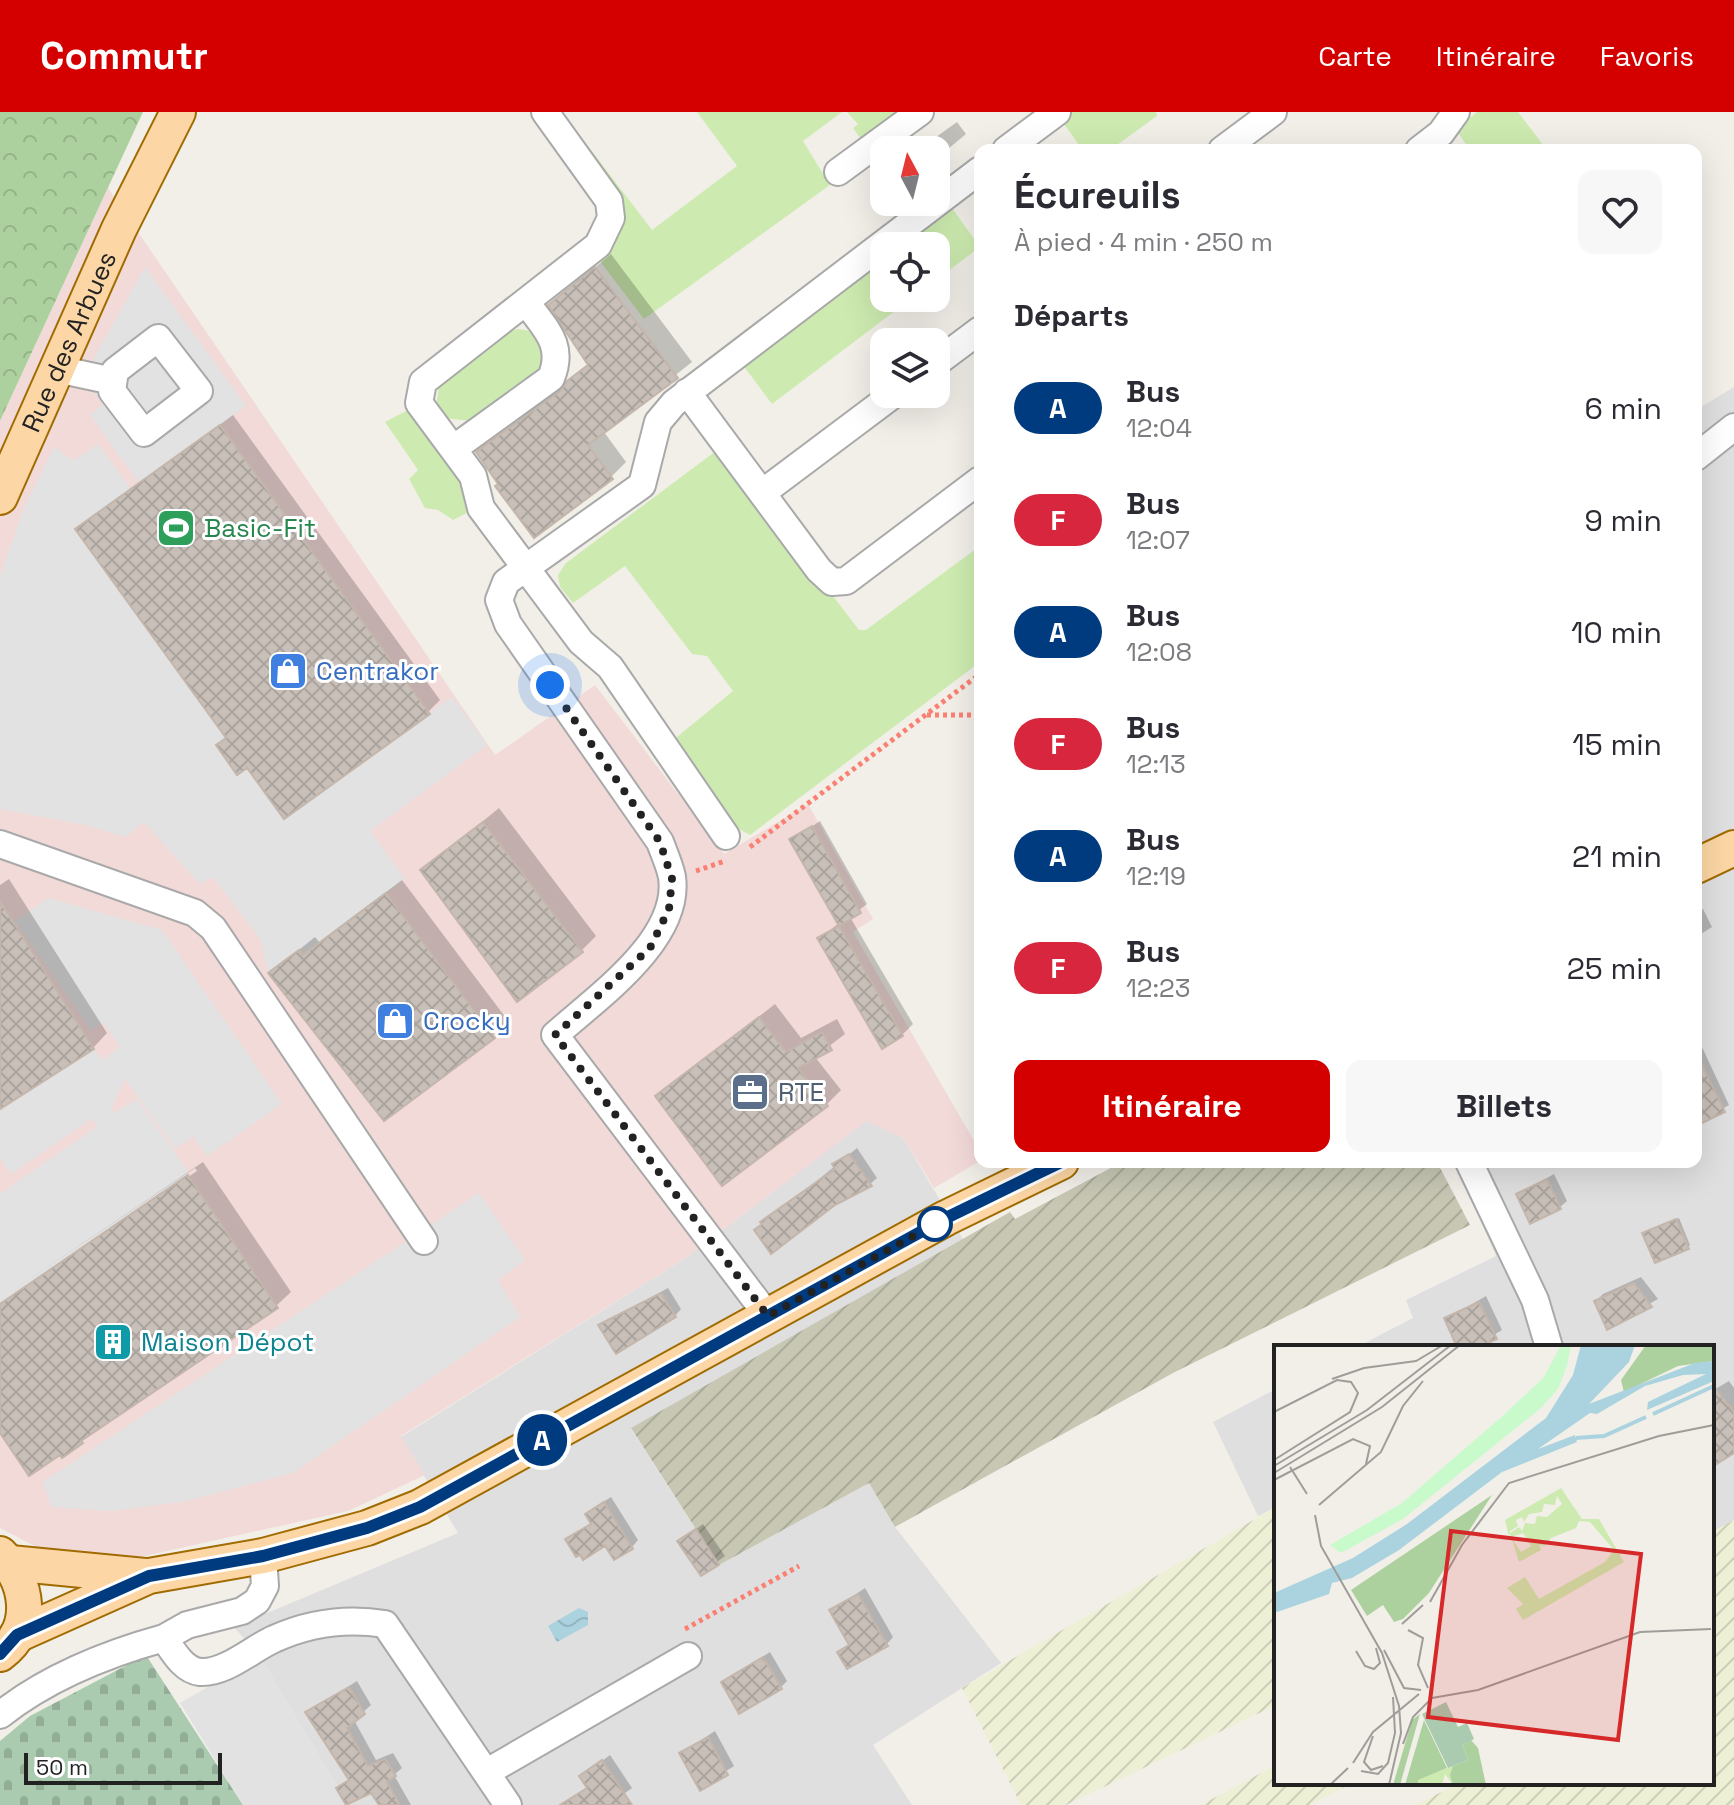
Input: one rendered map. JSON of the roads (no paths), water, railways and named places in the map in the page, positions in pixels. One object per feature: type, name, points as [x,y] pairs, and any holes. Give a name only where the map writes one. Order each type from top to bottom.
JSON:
[{"type":"main road","name":"Rue des Arbues","points":[[0,497],[119,229],[178,112]]},
{"type":"main road","points":[[1702,863],[1734,848]]},
{"type":"main road","points":[[9,1645],[149,1576],[263,1556],[367,1528],[420,1507],[966,1207],[1048,1168]]},
{"type":"main road","points":[[5,1559],[149,1576]]},
{"type":"main road","points":[[5,1559],[25,1598],[24,1617],[9,1645]]},
{"type":"street","points":[[545,112],[609,201],[611,218],[598,245],[423,382],[419,403],[473,476],[481,508],[581,642],[610,667],[736,848]]},
{"type":"street","points":[[838,172],[920,112]]},
{"type":"street","points":[[1014,144],[1057,112]]},
{"type":"street","points":[[1230,144],[1273,112]]},
{"type":"street","points":[[1427,144],[1441,133],[1456,112]]},
{"type":"street","points":[[768,1316],[555,1035],[650,948],[669,909],[672,879],[660,842],[508,624],[499,600],[506,582],[642,485],[658,422],[687,392],[974,175]]},
{"type":"street","points":[[453,449],[551,378],[558,360],[555,344],[526,302]]},
{"type":"street","points":[[950,352],[974,334]]},
{"type":"street","points":[[57,369],[113,381]]},
{"type":"street","points":[[687,392],[819,570],[832,582],[846,581],[974,485]]},
{"type":"street","points":[[762,493],[875,408]]},
{"type":"street","points":[[1702,452],[1734,427]]},
{"type":"street","points":[[0,844],[195,913],[213,928],[424,1241]]},
{"type":"street","points":[[1472,1168],[1535,1300],[1548,1345]]},
{"type":"street","points":[[0,1715],[78,1669],[115,1652],[164,1638],[187,1625],[242,1611],[257,1601],[265,1586],[263,1556]]},
{"type":"street","points":[[164,1638],[183,1664],[200,1672],[222,1667],[275,1638],[321,1623],[362,1620],[385,1624],[508,1805]]},
{"type":"street","points":[[487,1772],[688,1656]]},
{"type":"water","points":[[579,1608],[588,1612],[588,1625],[557,1642],[548,1626]]},
{"type":"place","name":"Basic-Fit","points":[[176,528]]},
{"type":"place","name":"Centrakor","points":[[288,671]]},
{"type":"place","name":"Crocky","points":[[395,1021]]},
{"type":"place","name":"RTE","points":[[750,1092]]},
{"type":"place","name":"Maison Dépot","points":[[113,1342]]}]
